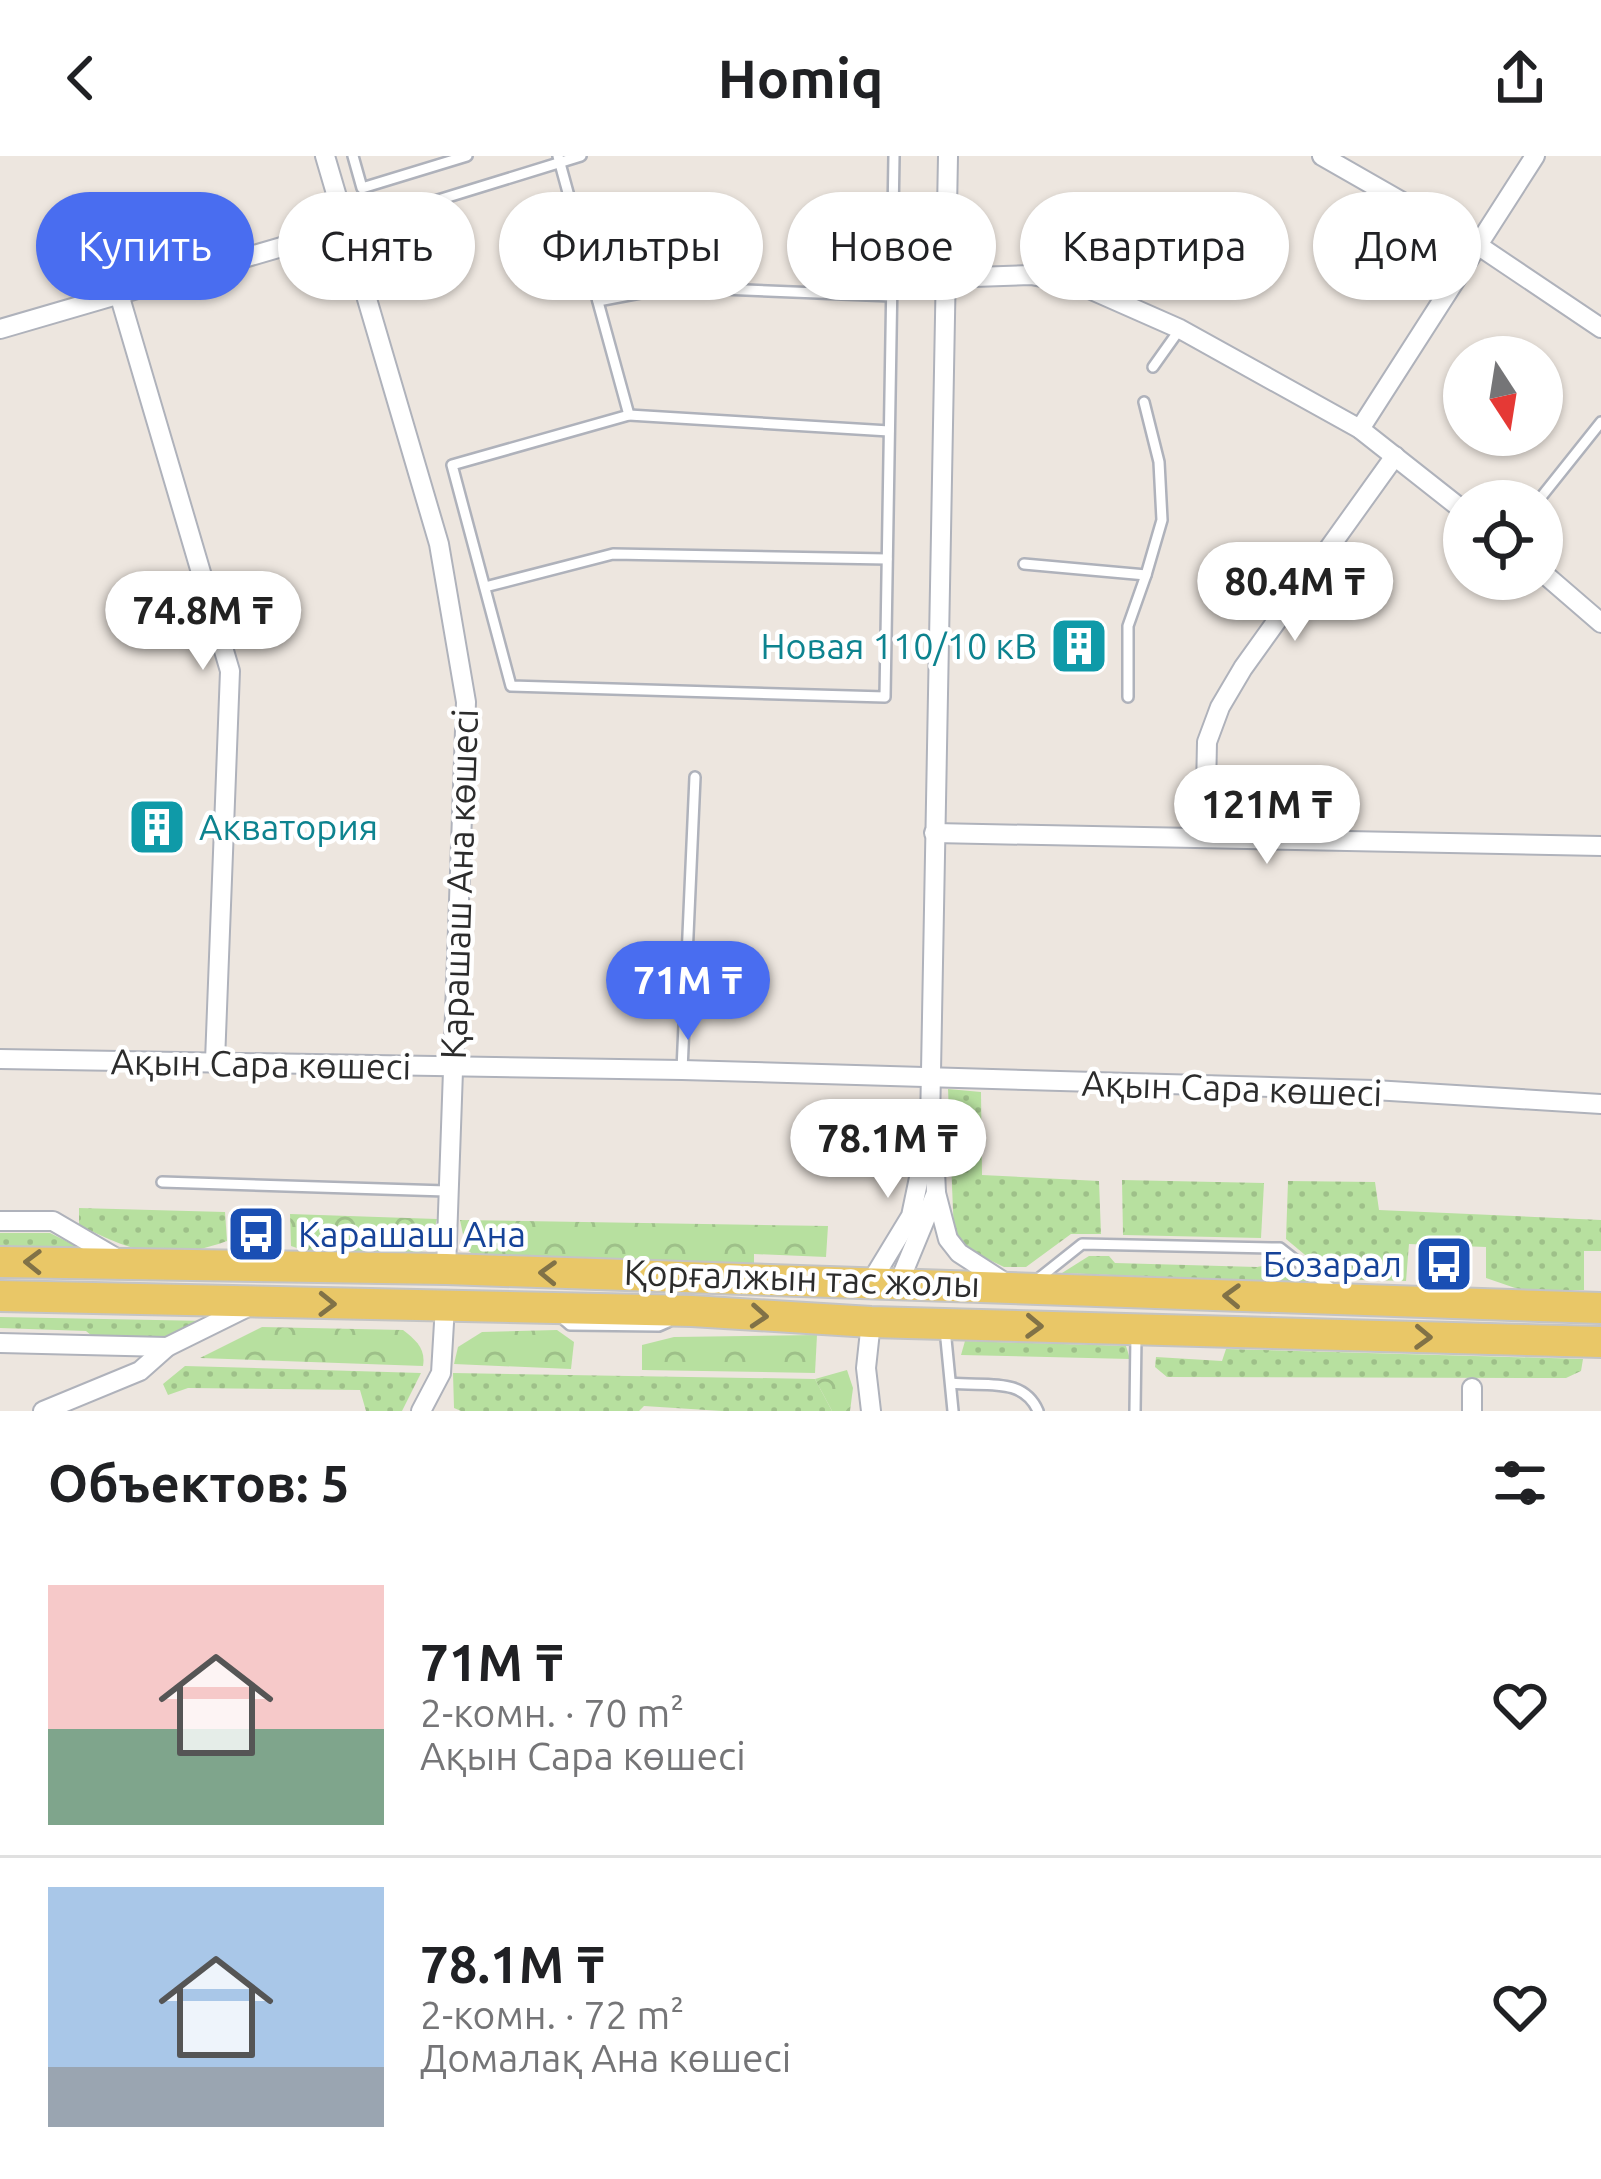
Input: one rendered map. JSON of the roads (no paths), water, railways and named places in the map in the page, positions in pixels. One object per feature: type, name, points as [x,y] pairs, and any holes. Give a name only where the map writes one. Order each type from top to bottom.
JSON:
[{"type":"main road","name":"Қорғалжын тас жолы","points":[[0,1262],[127,1265],[209,1258],[322,1268],[1601,1308]]},
{"type":"main road","points":[[871,1322],[883,1285]]},
{"type":"main road","name":"Қорғалжын тас жолы","points":[[0,1296],[692,1311],[871,1322],[1601,1342]]},
{"type":"street","name":"Қарашаш Ана көшесі","points":[[325,156],[336,192]]},
{"type":"street","points":[[947,192],[948,156]]},
{"type":"street","points":[[1322,156],[1385,192]]},
{"type":"street","points":[[1481,235],[1535,156]]},
{"type":"street","points":[[1481,248],[1601,328]]},
{"type":"street","points":[[996,276],[1031,274],[1078,284],[1180,329],[1360,429],[1443,494]]},
{"type":"street","points":[[0,329],[99,300]]},
{"type":"street","points":[[121,300],[230,671],[215,1061]]},
{"type":"street","name":"Қарашаш Ана көшесі","points":[[368,300],[439,544],[466,703],[446,1269]]},
{"type":"street","points":[[883,1285],[911,1216],[930,1125],[945,300]]},
{"type":"street","points":[[1360,429],[1440,300]]},
{"type":"street","points":[[1204,838],[1207,742],[1220,707],[1395,456]]},
{"type":"street","points":[[1563,590],[1601,623]]},
{"type":"street","points":[[934,832],[1601,847]]},
{"type":"street","name":"Ақын Сара көшесі","points":[[0,1059],[682,1070],[1374,1090],[1601,1104]]},
{"type":"street","points":[[883,1285],[936,1193],[930,1125]]},
{"type":"street","points":[[936,1193],[948,1239],[958,1253],[1020,1288]]},
{"type":"street","points":[[0,1221],[53,1221],[127,1265]]},
{"type":"street","points":[[43,1411],[140,1371],[167,1347],[255,1304]]},
{"type":"street","points":[[424,1410],[441,1373],[445,1306]]},
{"type":"street","points":[[871,1322],[866,1369],[872,1411]]},
{"type":"street","points":[[0,1343],[167,1347]]},
{"type":"street","points":[[1472,1388],[1472,1411]]},
{"type":"lane","points":[[353,156],[362,188],[467,156]]},
{"type":"lane","points":[[458,192],[580,156]]},
{"type":"lane","points":[[892,192],[893,156]]},
{"type":"lane","points":[[559,159],[629,415]]},
{"type":"lane","points":[[598,301],[672,286],[787,291]]},
{"type":"lane","points":[[889,431],[629,415],[452,464],[511,686],[885,697],[887,560],[889,431],[891,300]]},
{"type":"lane","points":[[1153,367],[1180,329]]},
{"type":"lane","points":[[1128,697],[1128,626],[1162,520],[1159,462],[1144,403]]},
{"type":"lane","points":[[1555,480],[1601,422]]},
{"type":"lane","points":[[484,586],[613,554],[887,560]]},
{"type":"lane","points":[[1024,564],[1146,575]]},
{"type":"lane","points":[[682,1070],[695,777]]},
{"type":"lane","points":[[163,1182],[446,1191]]},
{"type":"lane","points":[[1020,1288],[1082,1244],[1280,1248],[1345,1299]]},
{"type":"lane","points":[[291,1253],[322,1268]]},
{"type":"lane","points":[[945,1324],[953,1411]]},
{"type":"lane","points":[[1135,1411],[1136,1330]]},
{"type":"lane","points":[[951,1383],[1013,1386],[1030,1396],[1038,1411]]},
{"type":"place","name":"Новая 110/10 кВ","points":[[1079,646]]},
{"type":"place","name":"Акватория","points":[[157,827]]},
{"type":"place","name":"Карашаш Ана","points":[[256,1234]]},
{"type":"place","name":"Бозарал","points":[[1444,1264]]}]
